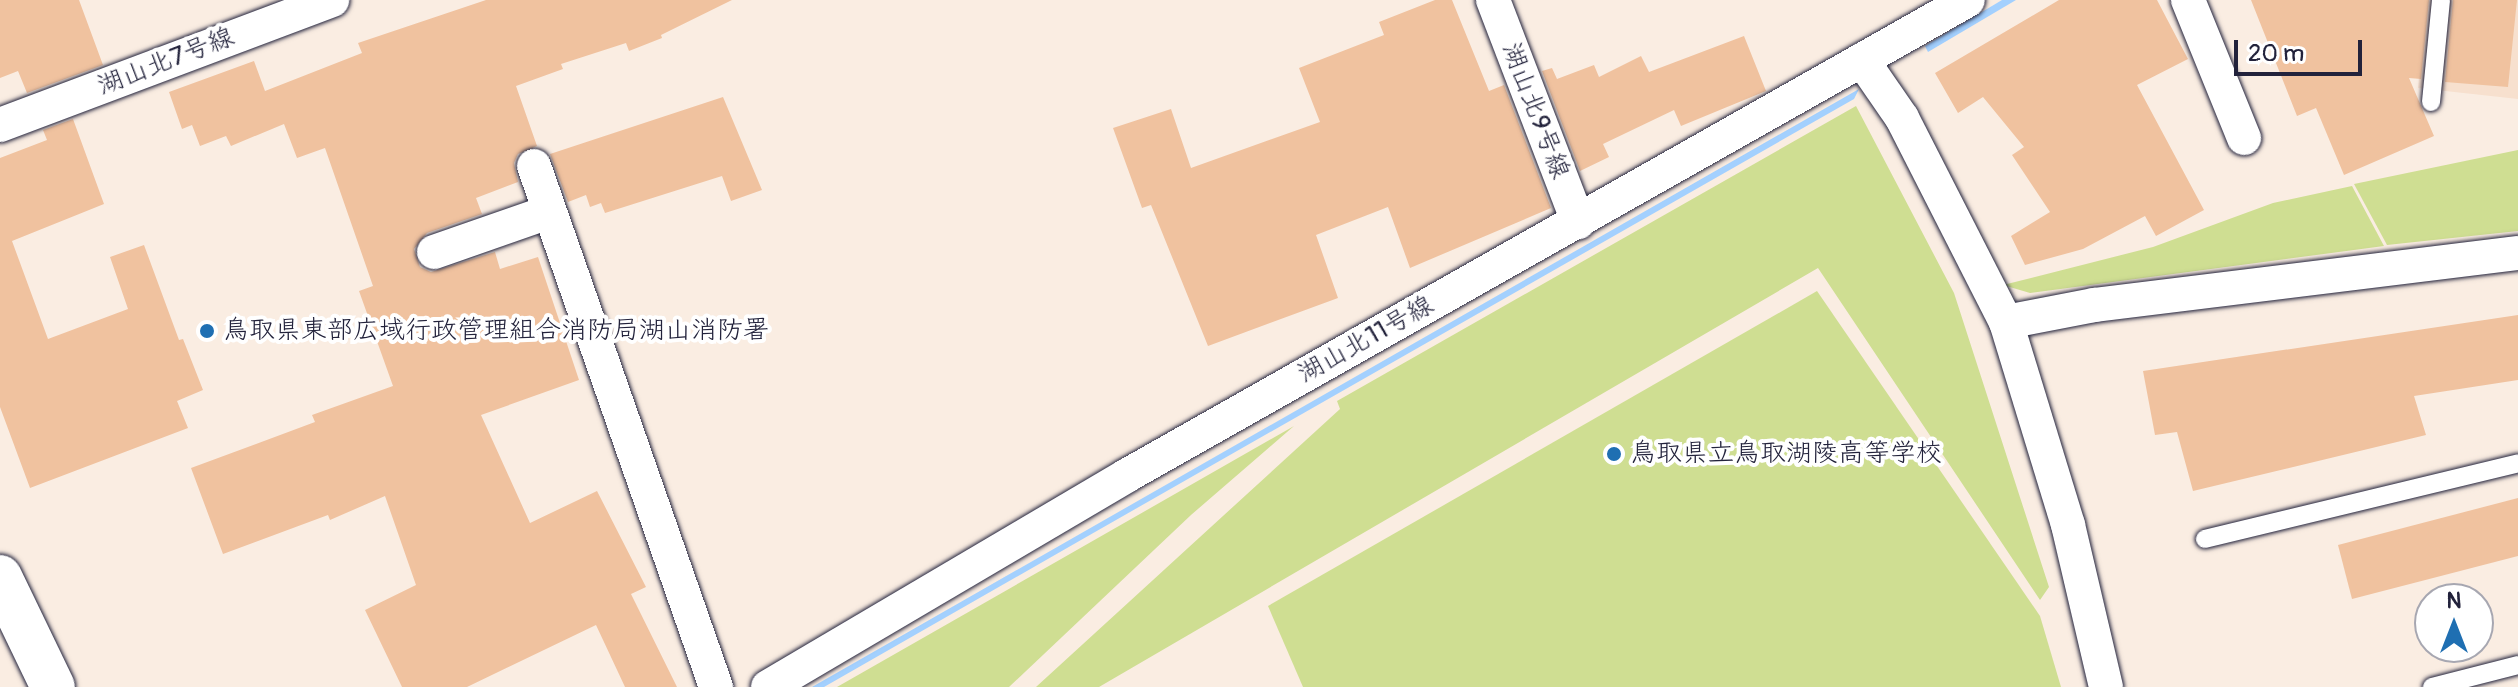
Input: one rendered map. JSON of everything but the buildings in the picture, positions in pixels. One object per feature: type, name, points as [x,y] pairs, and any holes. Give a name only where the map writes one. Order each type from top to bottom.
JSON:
[{"type":"main road","points":[[0,577],[53,687]]},
{"type":"street","name":"湖山北7号線","points":[[0,125],[332,0]]},
{"type":"street","name":"湖山北9号線","points":[[1493,0],[1578,222]]},
{"type":"street","name":"湖山北11号線","points":[[768,687],[1126,476],[1968,0]]},
{"type":"street","points":[[2188,0],[2244,138]]},
{"type":"street","points":[[1862,60],[1902,118],[2006,322],[2068,525],[2106,687]]},
{"type":"street","points":[[534,166],[716,687]]},
{"type":"street","points":[[434,252],[549,212]]},
{"type":"street","points":[[2006,322],[2094,305],[2518,253]]},
{"type":"lane","points":[[2431,102],[2441,0]]},
{"type":"lane","points":[[2205,539],[2518,463]]},
{"type":"lane","points":[[2432,687],[2518,665]]},
{"type":"shaded area","points":[[2426,0],[2518,0],[2518,99],[2418,88]]},
{"type":"green space","points":[[1856,106],[1954,293],[2049,587],[2040,600],[1818,268],[1099,687],[1036,687],[1340,409],[1337,401]]},
{"type":"green space","points":[[2518,150],[2518,231],[2387,245],[2354,184]]},
{"type":"green space","points":[[2352,186],[2384,246],[2030,293],[2003,285],[2153,247],[2273,203]]},
{"type":"green space","points":[[1817,291],[2040,616],[2061,687],[1303,687],[1268,606]]},
{"type":"green space","points":[[1294,426],[1191,515],[1009,687],[837,687]]},
{"type":"water","points":[[2002,0],[2016,0],[1928,52],[1925,46]]},
{"type":"water","points":[[1859,89],[1854,99],[824,687],[812,687]]},
{"type":"place","name":"鳥取県東部広域行政管理組合消防局湖山消防署","points":[[207,331]]},
{"type":"place","name":"鳥取県立鳥取湖陵高等学校","points":[[1614,454]]}]
